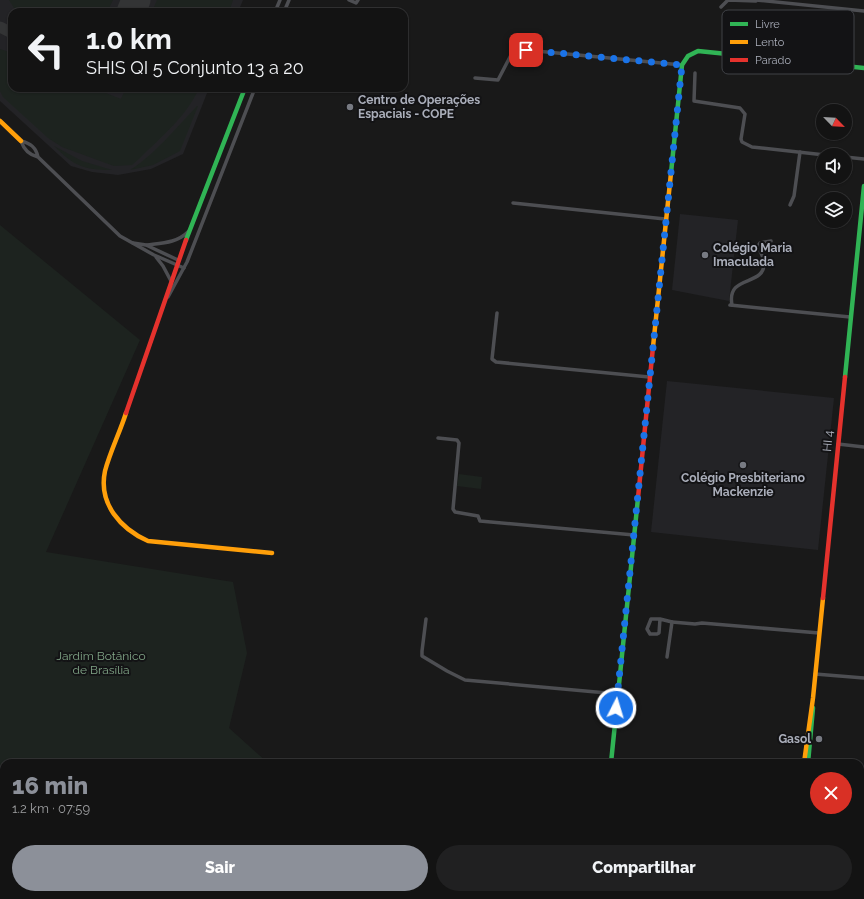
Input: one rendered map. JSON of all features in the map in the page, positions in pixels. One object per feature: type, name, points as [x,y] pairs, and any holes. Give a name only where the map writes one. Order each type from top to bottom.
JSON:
[{"type":"street","points":[[349,0],[356,3],[358,0]]},
{"type":"street","points":[[721,7],[728,0],[756,0],[864,11]]},
{"type":"street","points":[[475,78],[498,80],[511,55],[526,50],[682,65]]},
{"type":"street","points":[[611,759],[649,377],[682,65],[688,56],[698,52],[722,54]]},
{"type":"street","points":[[854,67],[864,68]]},
{"type":"street","points":[[695,73],[694,101],[740,108],[743,110],[745,114],[741,139],[742,142],[752,147],[816,154]]},
{"type":"street","points":[[243,92],[178,260],[166,300],[105,472],[104,487],[112,516],[121,526],[134,535],[148,541],[272,553]]},
{"type":"street","points":[[166,300],[184,268],[252,92]]},
{"type":"street","points":[[0,121],[21,141],[23,148],[31,155],[38,157],[120,236],[176,266],[184,268]]},
{"type":"street","points":[[21,141],[28,142],[36,150],[38,157]]},
{"type":"street","points":[[790,205],[794,196],[800,152]]},
{"type":"street","points":[[852,158],[864,159]]},
{"type":"street","name":"HI 4","points":[[805,759],[813,698],[864,186]]},
{"type":"street","points":[[513,203],[666,219]]},
{"type":"street","points":[[146,245],[174,241],[183,237],[190,230]]},
{"type":"street","points":[[771,241],[760,243],[758,246],[764,263],[762,273],[759,276],[736,286],[731,296],[731,305],[850,317]]},
{"type":"street","points":[[129,242],[146,245],[178,260]]},
{"type":"street","points":[[154,255],[164,266],[171,281]]},
{"type":"street","points":[[497,313],[492,359],[496,362],[649,377]]},
{"type":"street","points":[[438,438],[457,440],[459,443],[453,509],[455,512],[478,516],[480,520],[634,535]]},
{"type":"street","points":[[838,444],[864,447]]},
{"type":"street","points":[[426,619],[422,656],[465,680],[618,694]]},
{"type":"street","points":[[660,619],[659,633],[650,634],[647,629],[649,621],[660,619],[672,622],[819,633]]},
{"type":"street","points":[[667,656],[672,622]]},
{"type":"street","points":[[815,674],[864,678]]},
{"type":"street","name":"HI 4","points":[[808,759],[813,721],[813,698]]},
{"type":"street","points":[[393,899],[406,899]]},
{"type":"shaded area","points":[[0,0],[243,0],[240,8],[8,8],[8,92],[207,92],[183,154],[151,169],[118,175],[92,172],[71,166],[0,101]]},
{"type":"shaded area","name":"Colégio Maria Imaculada","points":[[680,214],[738,220],[729,301],[672,290]]},
{"type":"shaded area","name":"Colégio Presbiteriano Mackenzie","points":[[667,381],[834,398],[818,550],[651,532]]},
{"type":"green space","points":[[9,0],[113,0],[109,8],[14,8]]},
{"type":"green space","points":[[157,0],[233,0],[230,8],[154,8]]},
{"type":"green space","points":[[0,49],[8,52],[8,92],[103,92],[121,99],[124,92],[197,92],[181,117],[140,158],[132,165],[114,166],[62,147],[48,138],[3,97],[0,91]]},
{"type":"green space","points":[[197,106],[180,151],[153,165],[130,170],[147,158]]},
{"type":"green space","points":[[54,146],[82,161],[112,170],[94,169],[80,166],[61,153]]},
{"type":"green space","name":"Jardim Botânico de Brasília","points":[[0,225],[140,340],[46,552],[233,582],[247,653],[229,728],[264,759],[0,759]]},
{"type":"green space","points":[[459,474],[482,477],[481,489],[457,486]]},
{"type":"taxiway","points":[[0,27],[8,31]]},
{"type":"runway","points":[[133,8],[136,0]]},
{"type":"traffic: fast","points":[[671,173],[682,65],[688,56],[698,51],[722,53]]},
{"type":"traffic: fast","points":[[854,67],[864,68]]},
{"type":"traffic: fast","points":[[186,240],[243,92]]},
{"type":"traffic: fast","points":[[845,377],[864,186]]},
{"type":"traffic: fast","points":[[611,759],[638,498]]},
{"type":"traffic: fast","points":[[808,759],[813,708]]},
{"type":"traffic: slow","points":[[0,121],[21,141]]},
{"type":"traffic: slow","points":[[653,347],[671,173]]},
{"type":"traffic: slow","points":[[126,413],[107,464],[104,483],[108,504],[114,514],[129,530],[148,541],[272,553]]},
{"type":"traffic: slow","points":[[805,759],[813,698],[823,598]]},
{"type":"traffic: jam","points":[[126,413],[186,240]]},
{"type":"traffic: jam","points":[[638,498],[653,347]]},
{"type":"traffic: jam","points":[[823,598],[845,377]]},
{"type":"place","name":"Centro de Operações Espaciais - COPE","points":[[350,107]]},
{"type":"place","name":"Colégio Maria Imaculada","points":[[705,255]]},
{"type":"place","name":"Colégio Presbiteriano Mackenzie","points":[[743,465]]},
{"type":"place","name":"Gasol","points":[[819,739]]},
{"type":"route","points":[[526,50],[682,65],[616,708]]}]
